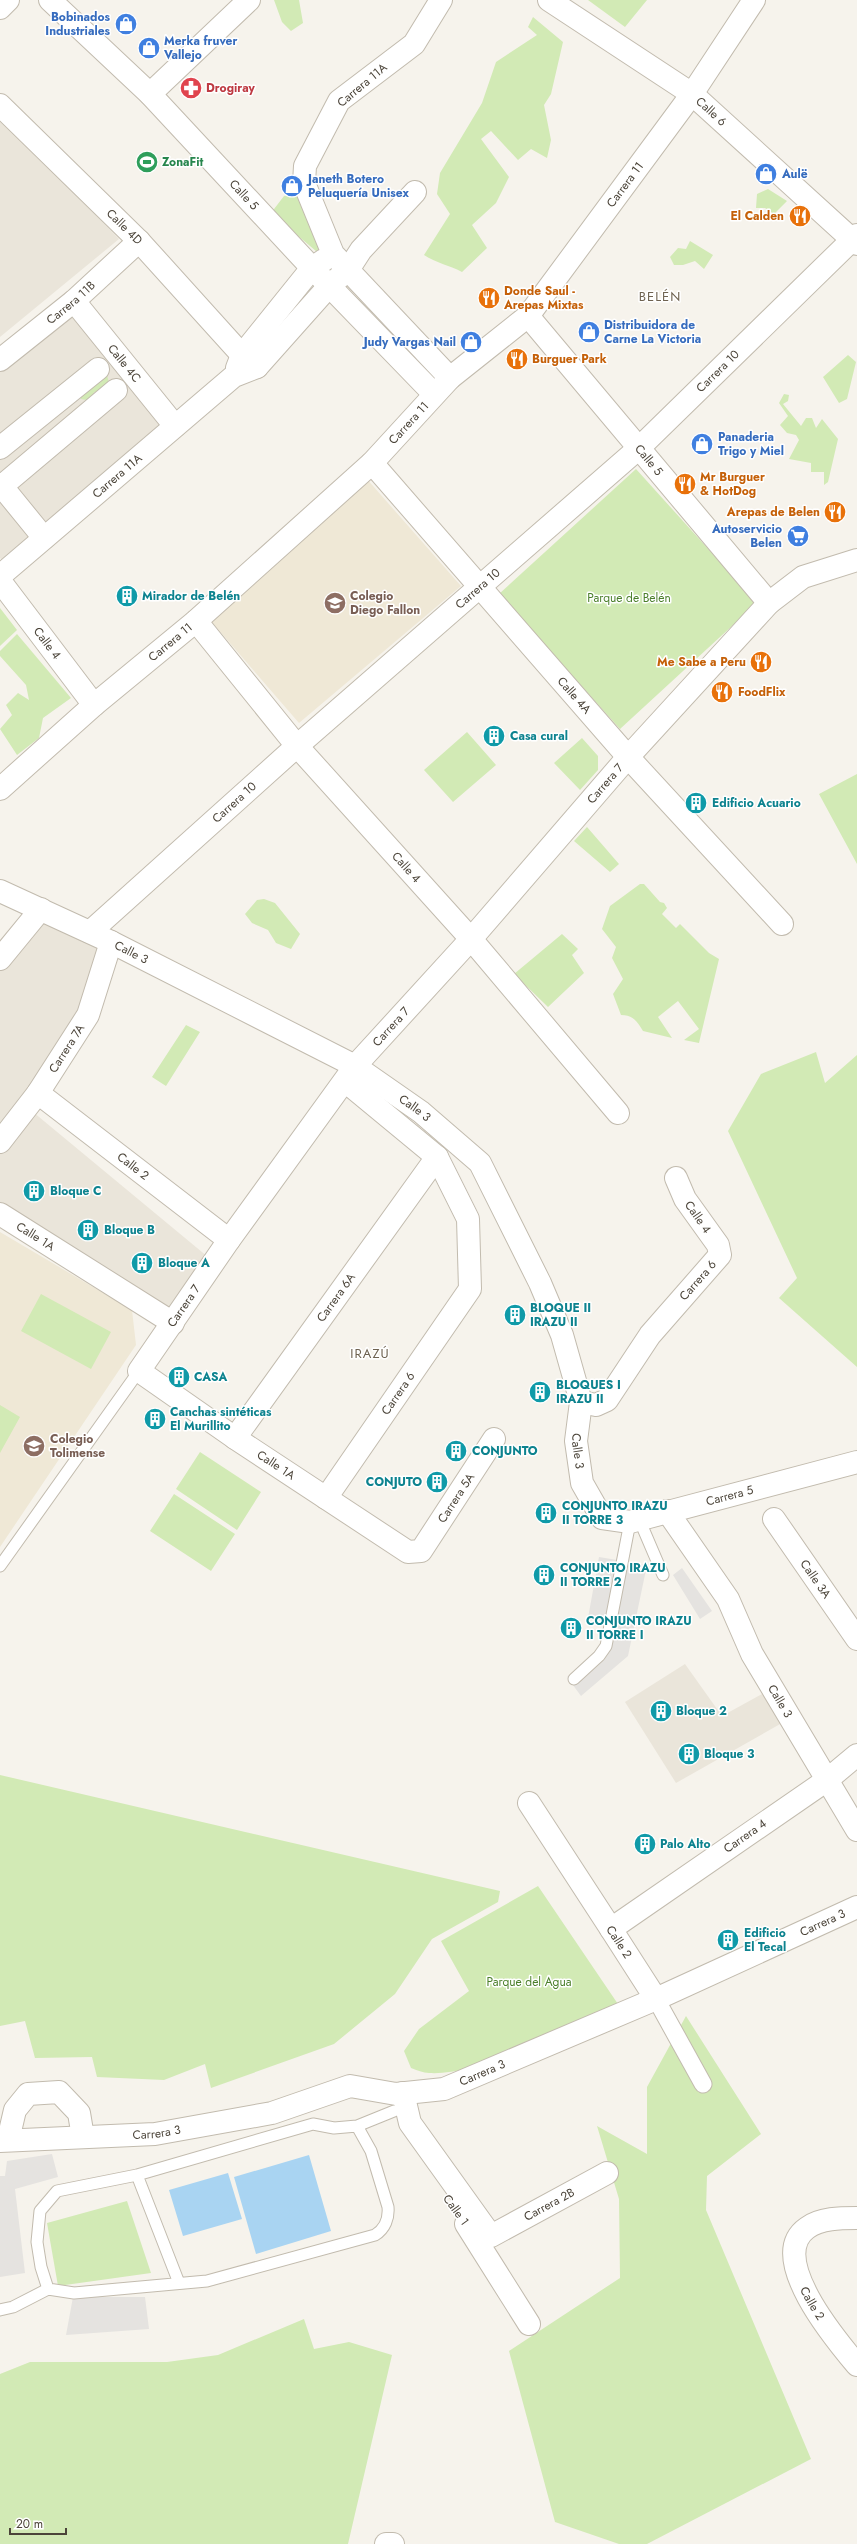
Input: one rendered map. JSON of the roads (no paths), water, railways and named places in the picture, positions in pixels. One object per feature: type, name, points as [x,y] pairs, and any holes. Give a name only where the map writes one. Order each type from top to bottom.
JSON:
[{"type":"street","points":[[0,8],[8,0]]},
{"type":"street","name":"Calle 5","points":[[50,0],[150,94],[312,268],[434,394]]},
{"type":"street","points":[[150,94],[249,0]]},
{"type":"street","name":"Carrera 11A","points":[[250,361],[312,268],[333,254],[304,183],[305,166],[339,101],[414,44],[441,0]]},
{"type":"street","name":"Calle 6","points":[[549,0],[692,94],[855,239]]},
{"type":"street","name":"Carrera 11","points":[[0,790],[94,705],[196,621],[372,463],[450,378],[528,316],[692,94],[754,0]]},
{"type":"street","name":"Calle 4D","points":[[0,105],[139,241],[250,361]]},
{"type":"street","name":"Carrera 11A","points":[[0,576],[234,376],[330,285],[348,270],[361,250],[415,192]]},
{"type":"street","name":"Carrera 10","points":[[90,932],[297,746],[639,448],[855,239]]},
{"type":"street","name":"Carrera 11B","points":[[0,360],[74,301],[139,241]]},
{"type":"street","points":[[333,254],[361,250]]},
{"type":"street","points":[[333,254],[450,378]]},
{"type":"street","name":"Calle 4C","points":[[74,301],[175,426]]},
{"type":"street","name":"Calle 5","points":[[528,316],[769,603]]},
{"type":"street","points":[[0,448],[98,369]]},
{"type":"street","points":[[44,538],[1,485],[116,390]]},
{"type":"street","name":"Calle 4A","points":[[372,463],[478,587],[628,757],[782,924]]},
{"type":"street","name":"Carrera 7","points":[[139,1371],[229,1240],[350,1073],[471,939],[628,757],[769,603],[803,577],[857,560]]},
{"type":"street","name":"Calle 4","points":[[0,581],[94,705]]},
{"type":"street","name":"Calle 4","points":[[196,621],[297,746],[471,939],[618,1113]]},
{"type":"street","name":"Calle 3","points":[[0,891],[111,942],[421,1112],[480,1163],[540,1284],[562,1335],[582,1402],[576,1441],[582,1483],[602,1518]]},
{"type":"street","points":[[0,959],[41,909]]},
{"type":"street","name":"Carrera 7A","points":[[0,1142],[38,1093],[88,1016],[111,942]]},
{"type":"street","name":"Calle 3","points":[[350,1073],[437,1157],[468,1219],[470,1289]]},
{"type":"street","name":"Calle 2","points":[[38,1093],[229,1240]]},
{"type":"street","name":"Carrera 6A","points":[[235,1438],[437,1157]]},
{"type":"street","name":"Calle 4","points":[[676,1178],[685,1199],[718,1245],[720,1255]]},
{"type":"street","name":"Calle 1A","points":[[0,1214],[173,1323]]},
{"type":"street","name":"Carrera 6","points":[[582,1402],[596,1405],[607,1400],[650,1336],[720,1255]]},
{"type":"street","name":"Carrera 6","points":[[326,1498],[470,1289]]},
{"type":"street","name":"Calle 1A","points":[[139,1371],[235,1438],[408,1552],[415,1553]]},
{"type":"street","name":"Carrera 5A","points":[[415,1553],[421,1551],[494,1439]]},
{"type":"street","name":"Carrera 5","points":[[602,1518],[634,1521],[857,1462]]},
{"type":"street","name":"Calle 3","points":[[668,1511],[728,1599],[752,1654],[857,1830]]},
{"type":"street","name":"Calle 3A","points":[[774,1519],[857,1639]]},
{"type":"street","name":"Carrera 4","points":[[611,1929],[827,1780],[857,1755]]},
{"type":"street","name":"Calle 2","points":[[529,1803],[656,1999],[703,2084]]},
{"type":"street","name":"Carrera 3","points":[[83,2137],[79,2113],[59,2092],[28,2094],[15,2110],[4,2141],[154,2134],[272,2113],[350,2086],[398,2099],[444,2089],[656,1999],[857,1908]]},
{"type":"street","name":"Calle 1","points":[[398,2099],[410,2123],[491,2236]]},
{"type":"street","name":"Calle 1","points":[[398,2099],[399,2130],[477,2240],[529,2324]]},
{"type":"street","name":"Carrera 2B","points":[[491,2236],[607,2172]]},
{"type":"street","name":"Calle 2","points":[[857,2218],[834,2218],[807,2227],[795,2244],[794,2257],[808,2297],[832,2335],[857,2365]]},
{"type":"street","points":[[386,2544],[393,2544]]},
{"type":"lane","name":"Carrera 7","points":[[0,1566],[139,1371]]},
{"type":"lane","points":[[634,1521],[664,1575]]},
{"type":"lane","points":[[574,1679],[599,1656],[606,1646],[634,1521]]},
{"type":"lane","points":[[48,2289],[41,2267],[37,2242],[40,2211],[58,2191],[137,2175],[313,2124],[334,2128],[357,2126],[398,2099]]},
{"type":"lane","points":[[0,2310],[13,2307],[48,2289],[74,2293],[207,2281],[375,2235],[381,2231],[388,2216],[388,2207],[371,2151],[357,2126]]},
{"type":"lane","points":[[137,2175],[179,2284]]},
{"type":"water","points":[[309,2155],[331,2231],[256,2254],[234,2177]]},
{"type":"water","points":[[228,2173],[242,2219],[183,2236],[169,2190]]},
{"type":"place","name":"Bobinados Industriales","points":[[126,24]]},
{"type":"place","name":"Merka fruver Vallejo","points":[[149,48]]},
{"type":"place","name":"Drogiray","points":[[191,88]]},
{"type":"place","name":"ZonaFit","points":[[147,162]]},
{"type":"place","name":"Aulë","points":[[766,174]]},
{"type":"place","name":"Janeth Botero Peluquería Unisex","points":[[292,186]]},
{"type":"place","name":"El Calden","points":[[800,216]]},
{"type":"place","name":"Donde Saul - Arepas Mixtas","points":[[489,298]]},
{"type":"place","name":"Distribuidora de Carne La Victoria","points":[[589,332]]},
{"type":"place","name":"Judy Vargas Nail","points":[[471,342]]},
{"type":"place","name":"Burguer Park","points":[[517,359]]},
{"type":"place","name":"Panaderia Trigo y Miel","points":[[702,444]]},
{"type":"place","name":"Mr Burguer & HotDog","points":[[685,484]]},
{"type":"place","name":"Arepas de Belen","points":[[835,512]]},
{"type":"place","name":"Autoservicio Belen","points":[[798,536]]},
{"type":"place","name":"Mirador de Belén","points":[[127,596]]},
{"type":"place","name":"Colegio Diego Fallon","points":[[335,603]]},
{"type":"place","name":"Me Sabe a Peru","points":[[761,662]]},
{"type":"place","name":"FoodFlix","points":[[722,692]]},
{"type":"place","name":"Casa cural","points":[[494,736]]},
{"type":"place","name":"Edificio Acuario","points":[[696,803]]},
{"type":"place","name":"Bloque C","points":[[34,1191]]},
{"type":"place","name":"Bloque B","points":[[88,1230]]},
{"type":"place","name":"Bloque A","points":[[142,1263]]},
{"type":"place","name":"BLOQUE II IRAZU II","points":[[515,1315]]},
{"type":"place","name":"CASA","points":[[179,1377]]},
{"type":"place","name":"BLOQUES I IRAZU II","points":[[540,1392]]},
{"type":"place","name":"Canchas sintéticas El Murillito","points":[[155,1419]]},
{"type":"place","name":"Colegio Tolimense","points":[[34,1446]]},
{"type":"place","name":"CONJUNTO","points":[[456,1451]]},
{"type":"place","name":"CONJUTO","points":[[437,1482]]},
{"type":"place","name":"CONJUNTO IRAZU II TORRE 3","points":[[546,1513]]},
{"type":"place","name":"CONJUNTO IRAZU II TORRE 2","points":[[544,1575]]},
{"type":"place","name":"CONJUNTO IRAZU II TORRE I","points":[[571,1628]]},
{"type":"place","name":"Bloque 2","points":[[661,1711]]},
{"type":"place","name":"Bloque 3","points":[[689,1754]]},
{"type":"place","name":"Palo Alto","points":[[645,1844]]},
{"type":"place","name":"Edificio El Tecal","points":[[728,1940]]},
{"type":"district","name":"BELÉN","points":[[660,296]]},
{"type":"district","name":"IRAZÚ","points":[[370,1353]]},
{"type":"park label","name":"Parque de Belén","points":[[629,598]]},
{"type":"park label","name":"Parque del Agua","points":[[529,1982]]}]
